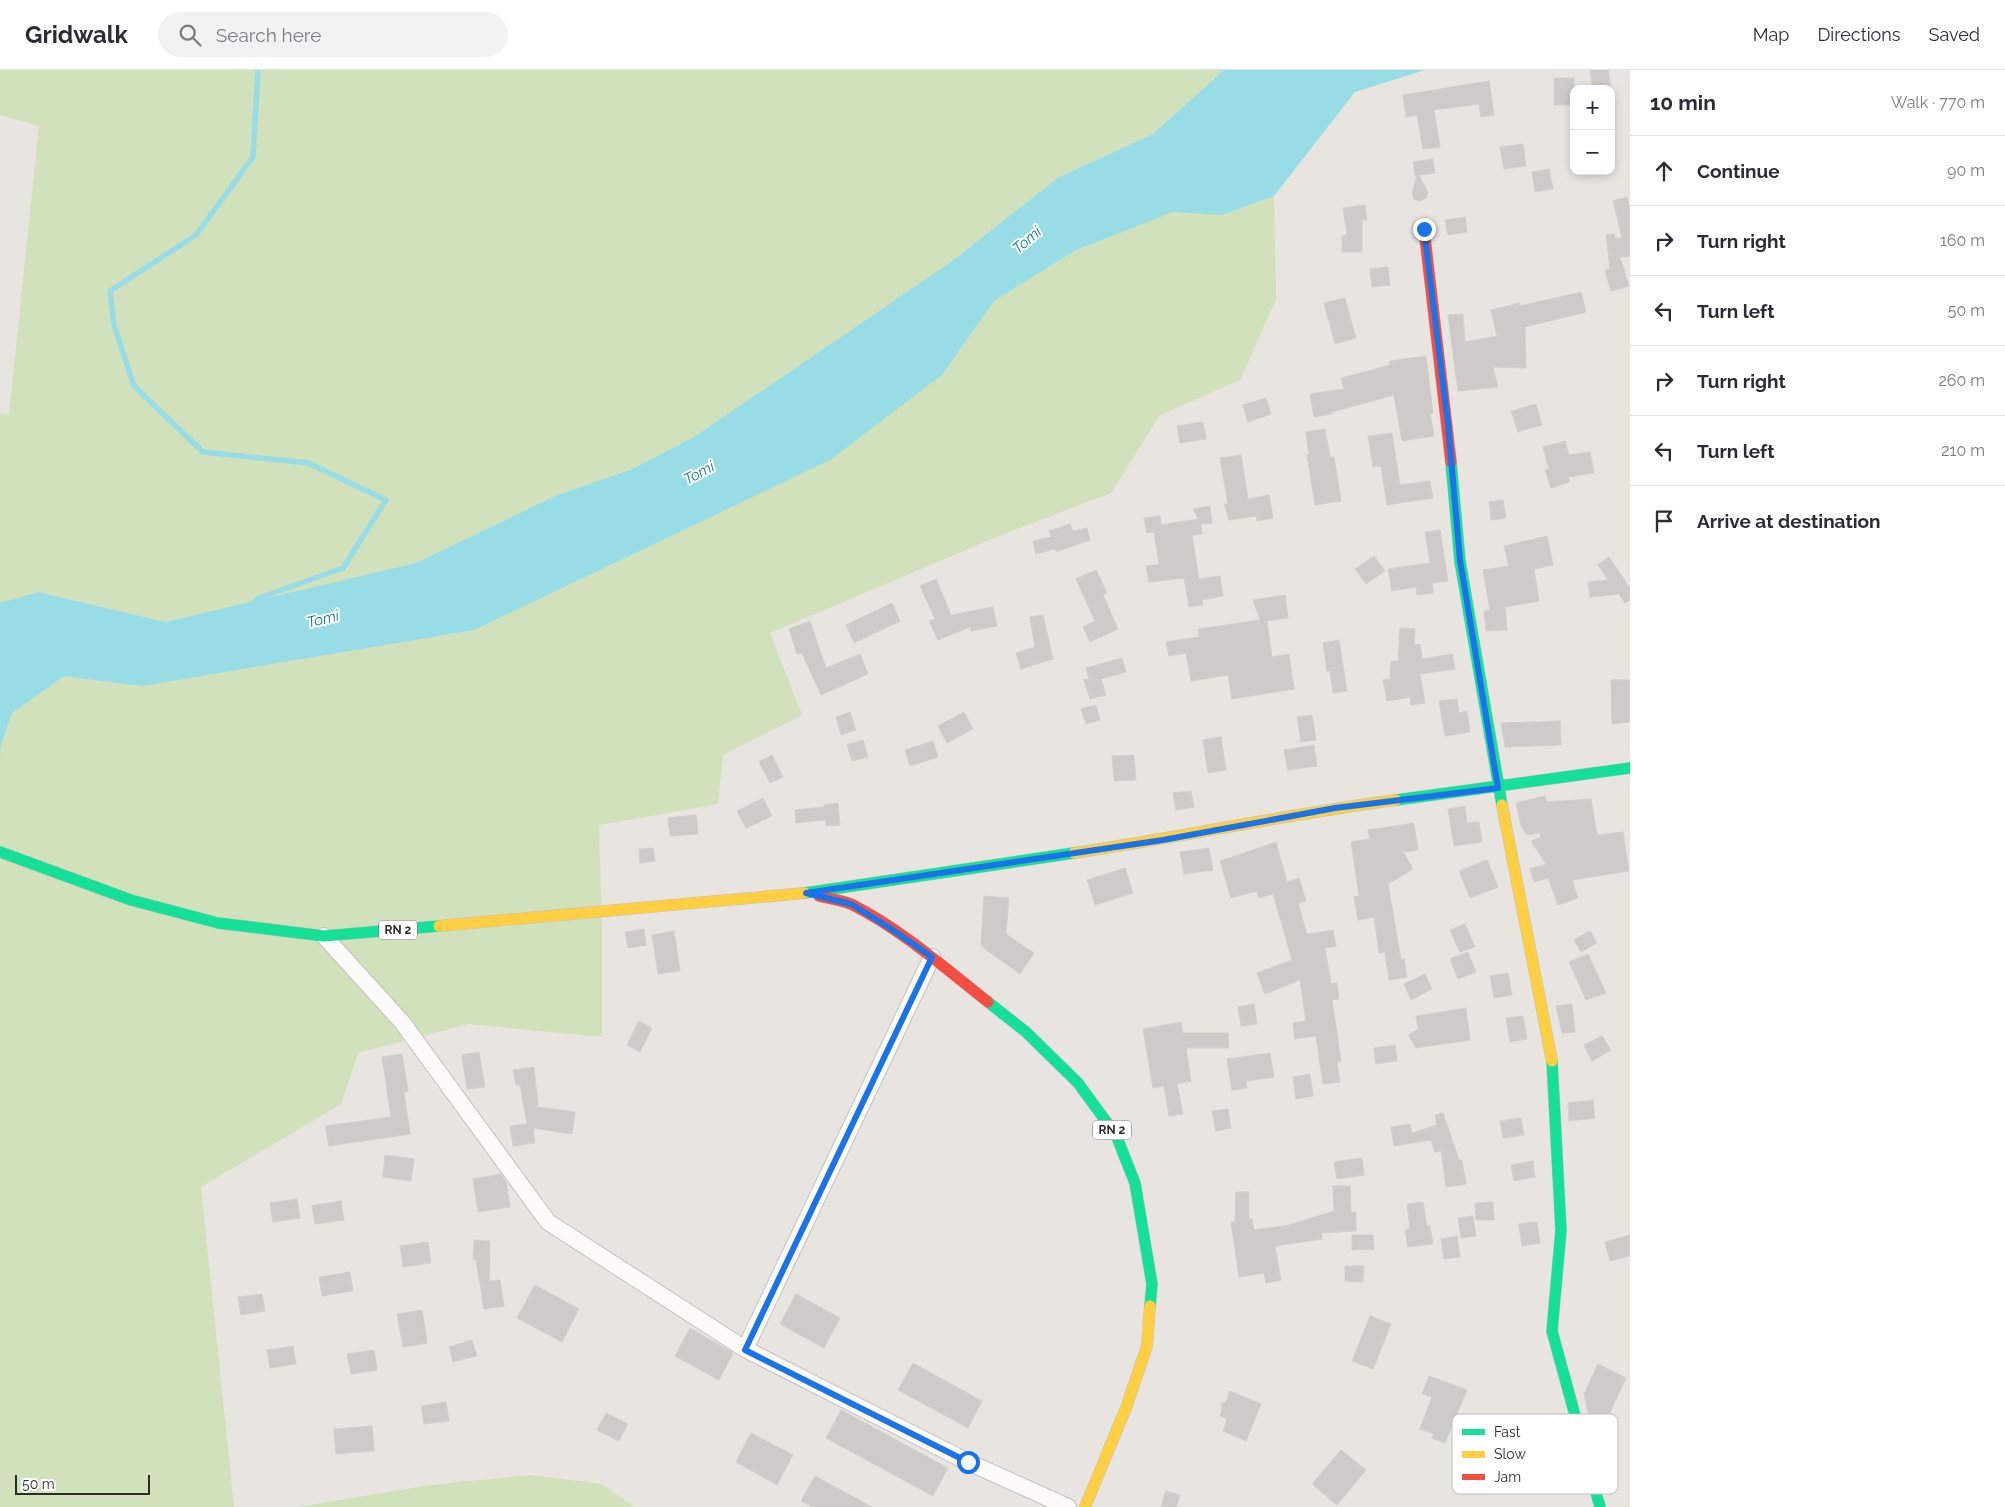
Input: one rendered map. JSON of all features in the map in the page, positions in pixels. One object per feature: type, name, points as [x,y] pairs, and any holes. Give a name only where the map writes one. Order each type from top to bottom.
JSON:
[{"type":"main road","points":[[1424,229],[1448,424],[1460,560],[1498,788],[1552,1053],[1560,1230],[1552,1331],[1575,1414]]},
{"type":"main road","points":[[806,893],[1163,840],[1335,808],[1498,788],[1630,768]]},
{"type":"main road","name":"RN 2","points":[[0,852],[131,900],[218,923],[324,936],[806,893],[851,904],[932,957],[1026,1032],[1078,1083],[1116,1135],[1134,1183],[1152,1284],[1147,1346],[1126,1408],[1085,1507]]},
{"type":"main road","points":[[1596,1494],[1600,1507]]},
{"type":"street","points":[[324,936],[402,1022],[548,1222],[745,1350],[968,1462],[1068,1507]]},
{"type":"street","points":[[745,1350],[932,957]]},
{"type":"green space","points":[[0,70],[1224,70],[1153,134],[1059,177],[951,262],[694,437],[630,470],[555,496],[416,563],[165,622],[40,592],[0,603],[0,413],[9,415],[39,126],[0,115]]},
{"type":"green space","points":[[1274,196],[1276,299],[1240,380],[1160,415],[1111,493],[1006,533],[770,633],[802,715],[723,755],[718,804],[599,825],[602,1037],[468,1024],[358,1053],[341,1104],[201,1187],[234,1507],[0,1507],[0,758],[1,745],[12,713],[64,675],[142,686],[942,375],[994,301],[1076,250],[1173,211],[1222,215]]},
{"type":"green space","points":[[530,1475],[602,1484],[634,1507],[298,1507],[431,1485]]},
{"type":"water","name":"Tomi","points":[[1224,70],[1425,70],[1355,92],[1274,196],[1222,215],[1173,212],[1076,250],[994,301],[942,375],[830,460],[474,630],[142,686],[64,676],[12,713],[1,745],[0,758],[0,603],[39,592],[165,622],[416,563],[555,496],[630,470],[694,437],[951,262],[1059,177],[1153,134]]},
{"type":"building","points":[[1590,70],[1608,70],[1610,85],[1592,85]]},
{"type":"building","points":[[1554,78],[1574,78],[1574,85],[1570,85],[1570,105],[1554,105]]},
{"type":"building","points":[[1489,81],[1494,115],[1481,117],[1479,104],[1434,110],[1440,147],[1423,149],[1417,115],[1406,117],[1403,95]]},
{"type":"building","points":[[1523,144],[1526,166],[1504,169],[1500,147]]},
{"type":"building","points":[[1433,159],[1435,173],[1419,175],[1428,192],[1426,198],[1420,201],[1414,199],[1412,193],[1417,175],[1415,176],[1413,162]]},
{"type":"building","points":[[1549,169],[1553,189],[1535,192],[1532,172]]},
{"type":"building","points":[[1627,197],[1630,210],[1630,256],[1620,257],[1629,286],[1611,291],[1605,270],[1610,269],[1606,235],[1614,234],[1615,238],[1622,238],[1613,201]]},
{"type":"building","points":[[1365,205],[1367,220],[1362,220],[1362,252],[1342,252],[1342,236],[1347,235],[1343,208]]},
{"type":"building","points":[[1465,217],[1467,232],[1448,235],[1445,220]]},
{"type":"building","points":[[1388,267],[1390,285],[1372,287],[1370,269]]},
{"type":"building","points":[[1581,292],[1586,312],[1525,327],[1526,368],[1493,367],[1498,387],[1458,391],[1448,315],[1463,314],[1465,342],[1497,336],[1491,310],[1519,303],[1520,306]]},
{"type":"building","points":[[1345,298],[1356,338],[1335,344],[1324,303]]},
{"type":"building","points":[[1426,356],[1433,413],[1430,414],[1434,436],[1402,441],[1394,395],[1332,412],[1332,414],[1314,417],[1310,394],[1344,389],[1341,378],[1390,365],[1390,361]]},
{"type":"building","points":[[1266,398],[1271,414],[1248,422],[1243,405]]},
{"type":"building","points":[[1536,404],[1542,425],[1518,432],[1511,411]]},
{"type":"building","points":[[1203,422],[1206,439],[1180,443],[1177,426]]},
{"type":"building","points":[[1325,429],[1330,457],[1334,457],[1341,501],[1315,505],[1307,455],[1309,455],[1306,432]]},
{"type":"building","points":[[1392,433],[1400,485],[1430,481],[1433,498],[1387,505],[1381,466],[1373,467],[1368,436]]},
{"type":"building","points":[[1565,441],[1569,455],[1590,452],[1594,473],[1568,477],[1570,482],[1551,488],[1545,470],[1549,469],[1543,447]]},
{"type":"building","points":[[1241,455],[1248,499],[1269,495],[1273,518],[1257,521],[1256,516],[1229,520],[1224,504],[1228,504],[1220,458]]},
{"type":"building","points":[[1503,500],[1506,518],[1491,520],[1489,502]]},
{"type":"building","points":[[1210,506],[1212,523],[1201,524],[1202,534],[1192,535],[1199,579],[1220,576],[1223,596],[1202,600],[1203,605],[1189,607],[1184,578],[1149,582],[1146,566],[1159,564],[1154,532],[1147,533],[1144,518],[1160,516],[1161,525],[1198,519],[1193,509]]},
{"type":"building","points":[[1070,524],[1073,531],[1087,528],[1090,540],[1056,552],[1055,549],[1036,554],[1033,541],[1051,537],[1049,531]]},
{"type":"building","points":[[1440,530],[1448,581],[1432,583],[1433,593],[1417,595],[1416,587],[1392,591],[1388,569],[1430,563],[1425,532]]},
{"type":"building","points":[[1547,536],[1553,565],[1534,569],[1539,601],[1505,607],[1507,630],[1486,631],[1484,611],[1490,610],[1483,570],[1509,566],[1504,546]]},
{"type":"building","points":[[1374,556],[1385,571],[1366,584],[1355,569]]},
{"type":"building","points":[[1609,557],[1630,588],[1630,600],[1625,603],[1619,594],[1590,597],[1588,582],[1608,580],[1598,565]]},
{"type":"building","points":[[1096,570],[1107,593],[1103,595],[1118,629],[1090,642],[1083,627],[1095,621],[1076,579]]},
{"type":"building","points":[[936,579],[951,615],[993,607],[997,626],[971,631],[970,627],[938,640],[929,621],[935,619],[920,586]]},
{"type":"building","points":[[1285,595],[1288,618],[1267,621],[1272,657],[1289,654],[1294,689],[1232,699],[1228,675],[1191,681],[1186,653],[1169,656],[1166,642],[1199,637],[1198,629],[1260,620],[1253,600]]},
{"type":"building","points":[[892,603],[900,621],[854,643],[846,625]]},
{"type":"building","points":[[1043,615],[1053,659],[1021,669],[1016,653],[1035,647],[1030,617]]},
{"type":"building","points":[[810,621],[826,668],[860,654],[868,674],[821,695],[802,653],[797,654],[789,629]]},
{"type":"building","points":[[1400,628],[1415,629],[1414,645],[1420,644],[1422,659],[1452,654],[1455,669],[1420,674],[1425,703],[1411,705],[1410,697],[1387,701],[1383,680],[1390,679],[1391,661],[1398,661]]},
{"type":"building","points":[[1339,640],[1347,691],[1333,693],[1330,671],[1327,671],[1323,643]]},
{"type":"building","points":[[1122,658],[1126,672],[1101,679],[1106,695],[1090,699],[1084,680],[1089,679],[1086,668]]},
{"type":"building","points":[[1611,680],[1630,680],[1630,722],[1612,724]]},
{"type":"building","points":[[1457,699],[1459,713],[1467,711],[1470,732],[1445,736],[1439,701]]},
{"type":"building","points":[[1096,705],[1100,720],[1086,724],[1081,709]]},
{"type":"building","points":[[850,712],[856,730],[841,735],[836,717]]},
{"type":"building","points":[[964,712],[973,729],[947,743],[938,726]]},
{"type":"building","points":[[1312,715],[1316,740],[1301,742],[1297,717]]},
{"type":"building","points":[[1560,721],[1561,745],[1505,747],[1501,723]]},
{"type":"building","points":[[1221,737],[1226,770],[1208,773],[1203,740]]},
{"type":"building","points":[[863,740],[868,757],[852,761],[847,745]]},
{"type":"building","points":[[933,741],[938,757],[910,766],[905,750]]},
{"type":"building","points":[[1314,745],[1317,766],[1288,770],[1284,750]]},
{"type":"building","points":[[772,755],[783,777],[770,783],[759,762]]},
{"type":"building","points":[[1134,755],[1136,780],[1114,781],[1112,756]]},
{"type":"building","points":[[1191,791],[1194,807],[1176,810],[1173,793]]},
{"type":"building","points":[[1545,796],[1547,802],[1591,799],[1597,835],[1623,832],[1629,871],[1572,880],[1578,898],[1558,905],[1548,878],[1534,882],[1530,869],[1546,864],[1531,841],[1541,837],[1540,833],[1527,835],[1521,826],[1516,803]]},
{"type":"building","points":[[763,798],[772,816],[746,828],[737,811]]},
{"type":"building","points":[[838,803],[840,825],[826,826],[826,820],[796,823],[795,810],[824,807],[824,805]]},
{"type":"building","points":[[1465,806],[1467,823],[1479,822],[1482,842],[1454,846],[1448,809]]},
{"type":"building","points":[[696,815],[698,834],[670,836],[668,818]]},
{"type":"building","points":[[1414,823],[1418,850],[1403,852],[1413,869],[1388,884],[1401,960],[1404,959],[1407,977],[1389,980],[1385,952],[1379,953],[1374,917],[1358,920],[1354,897],[1359,896],[1351,842],[1370,839],[1368,830]]},
{"type":"building","points":[[1276,842],[1287,882],[1299,878],[1306,901],[1298,903],[1307,934],[1333,930],[1336,946],[1325,948],[1331,984],[1337,983],[1339,999],[1332,1000],[1341,1061],[1337,1062],[1340,1082],[1323,1084],[1316,1036],[1295,1039],[1293,1023],[1306,1021],[1300,980],[1265,994],[1257,973],[1292,960],[1273,894],[1259,898],[1257,891],[1231,898],[1220,861]]},
{"type":"building","points":[[653,848],[655,861],[640,863],[639,849]]},
{"type":"building","points":[[1209,848],[1213,870],[1184,874],[1180,852]]},
{"type":"building","points":[[1487,860],[1498,887],[1470,898],[1459,871]]},
{"type":"building","points":[[1125,868],[1133,893],[1095,905],[1087,880]]},
{"type":"building","points":[[984,896],[1009,898],[1006,934],[1034,953],[1020,974],[981,946]]},
{"type":"building","points":[[1465,924],[1475,947],[1460,952],[1450,930]]},
{"type":"building","points":[[644,929],[646,945],[628,948],[625,932]]},
{"type":"building","points":[[674,931],[680,971],[658,974],[652,935]]},
{"type":"building","points":[[1590,931],[1597,943],[1581,952],[1574,940]]},
{"type":"building","points":[[1468,952],[1476,972],[1458,979],[1450,959]]},
{"type":"building","points":[[1588,954],[1606,993],[1586,1000],[1569,962]]},
{"type":"building","points":[[1508,973],[1512,995],[1494,998],[1490,976]]},
{"type":"building","points":[[1425,974],[1432,989],[1411,1000],[1404,984]]},
{"type":"building","points":[[1254,1004],[1257,1024],[1241,1026],[1238,1007]]},
{"type":"building","points":[[1572,1004],[1575,1032],[1562,1033],[1556,1006]]},
{"type":"building","points":[[1466,1008],[1470,1040],[1416,1048],[1408,1035],[1418,1029],[1416,1016]]},
{"type":"building","points":[[1523,1016],[1527,1039],[1510,1042],[1506,1018]]},
{"type":"building","points":[[639,1021],[652,1028],[640,1052],[627,1045]]},
{"type":"building","points":[[1181,1022],[1183,1033],[1228,1033],[1229,1048],[1186,1048],[1191,1081],[1177,1084],[1183,1114],[1169,1116],[1164,1086],[1153,1088],[1143,1029]]},
{"type":"building","points":[[1602,1036],[1611,1050],[1592,1061],[1584,1045]]},
{"type":"building","points":[[1395,1045],[1397,1061],[1376,1064],[1374,1048]]},
{"type":"building","points":[[479,1052],[485,1087],[467,1089],[462,1055]]},
{"type":"building","points":[[1270,1053],[1274,1077],[1246,1081],[1247,1088],[1232,1090],[1227,1059]]},
{"type":"building","points":[[402,1054],[408,1091],[404,1092],[410,1134],[329,1146],[325,1126],[391,1117],[382,1057]]},
{"type":"building","points":[[534,1067],[538,1107],[575,1112],[572,1134],[533,1128],[535,1143],[513,1146],[510,1126],[527,1124],[520,1085],[516,1085],[513,1070]]},
{"type":"building","points":[[1310,1074],[1313,1096],[1296,1099],[1293,1077]]},
{"type":"building","points":[[1593,1100],[1595,1118],[1569,1121],[1568,1103]]},
{"type":"building","points":[[1228,1109],[1231,1128],[1216,1131],[1212,1111]]},
{"type":"building","points":[[1443,1113],[1459,1160],[1462,1160],[1466,1184],[1446,1187],[1441,1151],[1435,1152],[1431,1140],[1394,1146],[1391,1127],[1410,1124],[1412,1133],[1437,1125],[1435,1115]]},
{"type":"building","points":[[1521,1118],[1524,1135],[1503,1138],[1500,1121]]},
{"type":"building","points":[[385,1155],[414,1159],[411,1181],[383,1177]]},
{"type":"building","points":[[1362,1158],[1364,1175],[1337,1179],[1334,1162]]},
{"type":"building","points":[[1533,1161],[1535,1177],[1514,1181],[1511,1165]]},
{"type":"building","points":[[501,1174],[506,1182],[510,1207],[478,1212],[473,1179]]},
{"type":"building","points":[[1333,1186],[1350,1186],[1351,1212],[1356,1212],[1356,1231],[1321,1233],[1322,1239],[1275,1246],[1281,1280],[1266,1283],[1264,1273],[1239,1277],[1231,1222],[1235,1222],[1236,1192],[1249,1192],[1249,1220],[1252,1219],[1254,1230],[1289,1225],[1334,1211]]},
{"type":"building","points":[[297,1199],[300,1218],[273,1222],[270,1203]]},
{"type":"building","points":[[341,1201],[344,1220],[315,1224],[312,1206]]},
{"type":"building","points":[[1423,1202],[1427,1226],[1430,1226],[1433,1244],[1408,1247],[1405,1230],[1410,1229],[1407,1204]]},
{"type":"building","points":[[1493,1202],[1494,1220],[1476,1220],[1475,1203]]},
{"type":"building","points":[[1473,1216],[1476,1236],[1461,1238],[1458,1218]]},
{"type":"building","points":[[1537,1222],[1540,1243],[1522,1246],[1519,1224]]},
{"type":"building","points":[[1352,1235],[1373,1235],[1374,1249],[1352,1250]]},
{"type":"building","points":[[1630,1235],[1630,1256],[1610,1261],[1605,1242]]},
{"type":"building","points":[[1457,1236],[1460,1257],[1444,1259],[1441,1239]]},
{"type":"building","points":[[474,1240],[490,1241],[489,1281],[500,1280],[504,1306],[484,1309],[476,1260],[473,1260]]},
{"type":"building","points":[[428,1242],[431,1263],[403,1267],[400,1246]]},
{"type":"building","points":[[1345,1266],[1364,1266],[1363,1282],[1345,1281]]},
{"type":"building","points":[[350,1272],[353,1291],[322,1296],[319,1277]]},
{"type":"building","points":[[535,1285],[579,1309],[562,1342],[517,1318]]},
{"type":"building","points":[[262,1294],[265,1311],[241,1315],[238,1297]]},
{"type":"building","points":[[796,1294],[840,1318],[824,1348],[780,1324]]},
{"type":"building","points":[[422,1310],[427,1343],[403,1347],[397,1314]]},
{"type":"building","points":[[1370,1316],[1391,1324],[1373,1369],[1352,1361]]},
{"type":"building","points":[[690,1328],[733,1353],[719,1380],[675,1356]]},
{"type":"building","points":[[472,1340],[477,1356],[453,1362],[449,1347]]},
{"type":"building","points":[[293,1346],[296,1364],[270,1368],[267,1350]]},
{"type":"building","points":[[374,1350],[377,1370],[351,1374],[347,1354]]},
{"type":"building","points":[[913,1363],[982,1401],[968,1428],[898,1390]]},
{"type":"building","points":[[1598,1364],[1626,1378],[1609,1414],[1592,1414],[1588,1412],[1584,1394]]},
{"type":"building","points":[[1429,1376],[1467,1390],[1457,1414],[1452,1414],[1452,1426],[1445,1443],[1432,1438],[1434,1434],[1420,1429],[1432,1397],[1422,1394]]},
{"type":"building","points":[[1230,1391],[1261,1404],[1246,1441],[1223,1431],[1227,1419],[1220,1416],[1221,1404],[1226,1402]]},
{"type":"building","points":[[446,1402],[449,1421],[424,1424],[421,1406]]},
{"type":"building","points":[[841,1410],[948,1468],[933,1496],[826,1438]]},
{"type":"building","points":[[606,1413],[628,1424],[619,1441],[597,1430]]},
{"type":"building","points":[[372,1426],[374,1451],[336,1454],[334,1429]]},
{"type":"building","points":[[751,1433],[793,1455],[777,1485],[736,1462]]},
{"type":"building","points":[[1341,1450],[1366,1470],[1337,1505],[1312,1484]]},
{"type":"building","points":[[815,1476],[872,1507],[812,1507],[801,1501]]},
{"type":"building","points":[[1166,1491],[1180,1495],[1176,1507],[1161,1507]]},
{"type":"waterway","points":[[251,605],[259,598],[343,568],[386,500],[308,463],[203,452],[134,386],[114,325],[110,291],[196,235],[253,157],[258,70]]},
{"type":"traffic: fast","points":[[1451,462],[1460,561],[1502,805]]},
{"type":"traffic: fast","points":[[1396,800],[1630,768]]},
{"type":"traffic: fast","points":[[0,852],[131,900],[218,923],[324,936],[439,926]]},
{"type":"traffic: fast","points":[[805,893],[1074,853]]},
{"type":"traffic: fast","points":[[988,1002],[1026,1032],[1078,1083],[1116,1135],[1135,1183],[1152,1284],[1150,1306]]},
{"type":"traffic: fast","points":[[1552,1061],[1561,1230],[1552,1331],[1575,1414]]},
{"type":"traffic: fast","points":[[1596,1494],[1600,1507]]},
{"type":"traffic: slow","points":[[1074,853],[1396,800]]},
{"type":"traffic: slow","points":[[1502,805],[1552,1061]]},
{"type":"traffic: slow","points":[[439,926],[805,893]]},
{"type":"traffic: slow","points":[[1085,1507],[1126,1408],[1147,1346],[1150,1306]]},
{"type":"traffic: jam","points":[[1424,229],[1451,462]]},
{"type":"traffic: jam","points":[[819,896],[849,903],[889,926],[923,950],[988,1002]]},
{"type":"route","points":[[968,1462],[745,1350],[932,957],[851,904],[806,893],[1163,840],[1335,808],[1498,788],[1460,560],[1448,424],[1424,229]]}]
